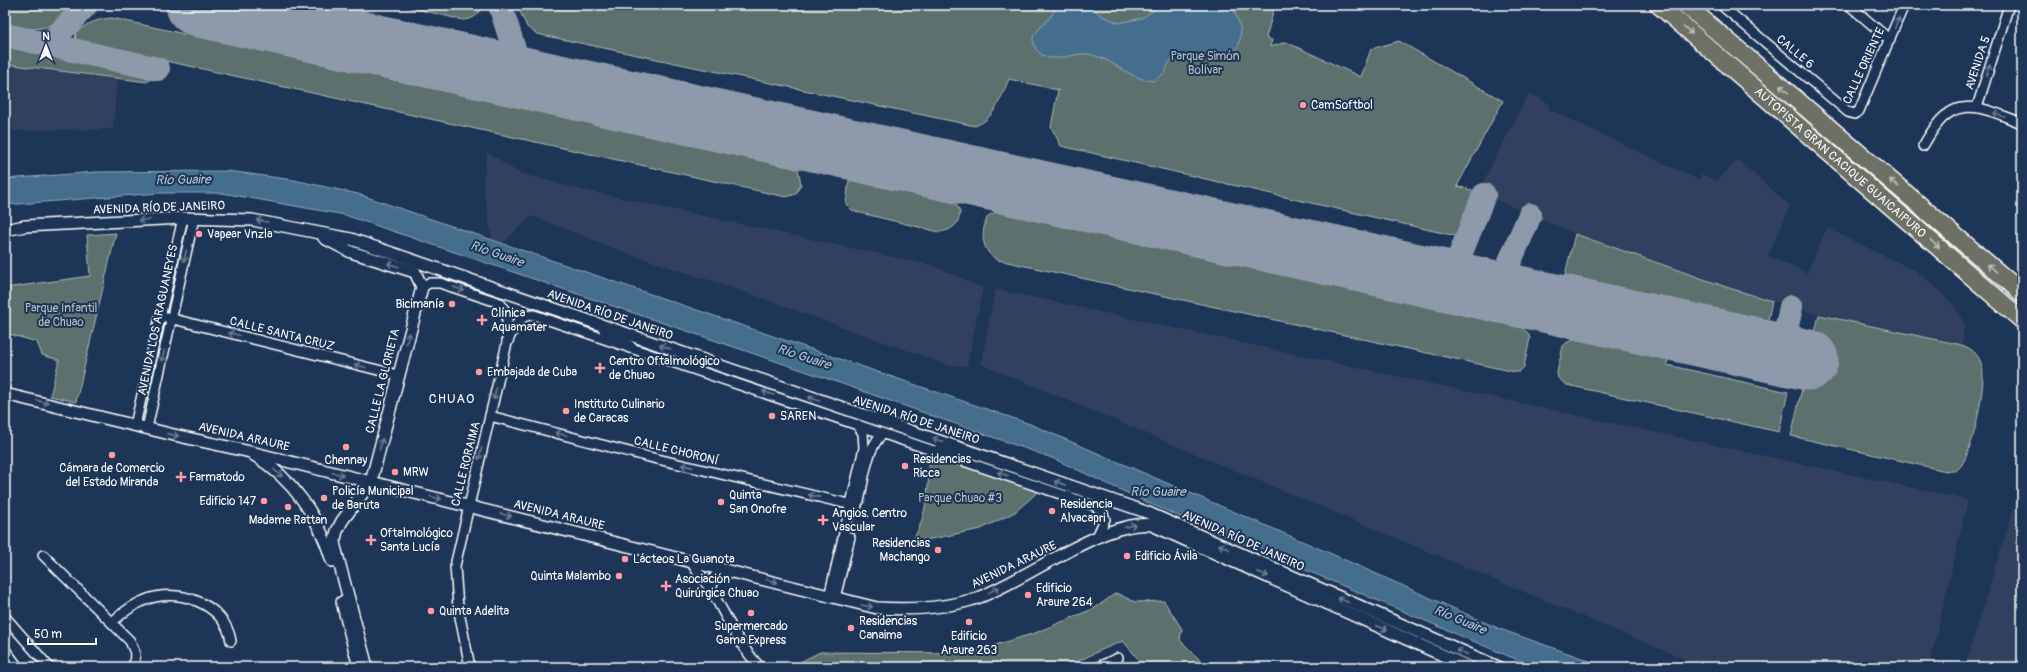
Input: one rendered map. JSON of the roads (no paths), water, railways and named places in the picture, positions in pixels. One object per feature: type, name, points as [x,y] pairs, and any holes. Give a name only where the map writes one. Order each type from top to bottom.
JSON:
[{"type":"highway","name":"AUTOPISTA GRAN CACIQUE GUAICAIPURO","points":[[1659,5],[2022,322]]},
{"type":"highway","name":"AUTOPISTA GRAN CACIQUE GUAICAIPURO","points":[[1686,5],[2022,294]]},
{"type":"street","name":"CALLE 6","points":[[1721,5],[1848,112],[1854,114]]},
{"type":"street","points":[[1849,5],[1890,40]]},
{"type":"street","name":"CALLE ORIENTE","points":[[1854,114],[1859,111],[1904,5]]},
{"type":"street","name":"AVENIDA 5","points":[[1923,146],[1945,115],[1962,108],[1977,107],[2009,5]]},
{"type":"street","points":[[1977,107],[2022,123]]},
{"type":"street","name":"AVENIDA RÍO DE JANEIRO","points":[[5,230],[26,226],[188,218],[252,220],[351,239],[589,322],[1146,512],[1498,667]]},
{"type":"street","name":"AVENIDA LOS ARAGUANEYES","points":[[135,425],[161,316],[188,218]]},
{"type":"street","name":"AVENIDA LOS ARAGUANEYES","points":[[147,428],[171,318],[188,218]]},
{"type":"street","points":[[5,224],[26,226]]},
{"type":"street","name":"AVENIDA RÍO DE JANEIRO","points":[[313,232],[351,252],[416,272],[422,287]]},
{"type":"street","name":"CALLE RORAIMA","points":[[422,287],[429,283],[440,283],[500,303],[507,314],[506,344],[456,558],[454,574],[458,607],[470,667]]},
{"type":"street","name":"CALLE LA GLORIETA","points":[[371,482],[422,287]]},
{"type":"street","name":"AVENIDA RÍO DE JANEIRO","points":[[506,344],[521,317],[528,314],[534,314],[882,434],[937,451],[1099,508],[1105,518],[1097,537]]},
{"type":"street","name":"CALLE SANTA CRUZ","points":[[161,316],[398,375]]},
{"type":"street","points":[[589,322],[630,347]]},
{"type":"street","name":"AVENIDA ARAURE","points":[[5,394],[246,450],[877,608],[896,609],[929,607],[963,602],[978,598],[1097,537]]},
{"type":"street","name":"CALLE CHORONÍ","points":[[490,416],[653,458],[854,505]]},
{"type":"street","points":[[832,597],[854,505],[864,448],[863,432],[857,425]]},
{"type":"street","points":[[854,505],[871,450],[875,440],[882,434]]},
{"type":"street","points":[[246,450],[280,475],[302,498],[320,529],[332,560],[359,667]]},
{"type":"street","points":[[937,451],[993,459]]},
{"type":"street","points":[[367,667],[334,542],[342,521],[371,482]]},
{"type":"street","name":"AVENIDA RÍO DE JANEIRO","points":[[1097,537],[1134,525],[1152,525],[1469,667]]},
{"type":"street","points":[[43,555],[130,641],[134,653],[134,667]]},
{"type":"street","points":[[691,561],[696,571],[711,590],[743,647],[760,667]]},
{"type":"street","points":[[711,590],[715,576],[727,570]]},
{"type":"street","points":[[112,622],[126,610],[143,601],[158,596],[176,595],[210,607],[221,618],[230,631],[231,641]]},
{"type":"street","points":[[5,617],[49,667]]},
{"type":"street","points":[[5,650],[18,667]]},
{"type":"street","points":[[1098,667],[1118,658]]},
{"type":"water","points":[[1058,5],[1089,5],[1102,16],[1119,23],[1142,18],[1162,5],[1230,5],[1238,21],[1240,39],[1237,49],[1230,55],[1212,58],[1191,56],[1173,59],[1165,72],[1153,81],[1145,80],[1093,55],[1081,54],[1050,58],[1038,52],[1033,42],[1033,36],[1051,16]]},
{"type":"water","name":"Río Guaire","points":[[228,171],[294,180],[358,194],[1030,424],[1325,551],[1500,629],[1607,667],[1534,667],[1155,506],[1052,458],[831,380],[345,215],[222,193],[160,193],[5,205],[5,179],[96,172]]},
{"type":"place","name":"CamSoftbol","points":[[1303,105]]},
{"type":"place","name":"Vapear Vnzla","points":[[199,234]]},
{"type":"place","name":"Bicimanía","points":[[452,304]]},
{"type":"place","name":"Clínica Aquamater","points":[[482,320]]},
{"type":"place","name":"Centro Oftalmológico de Chuao","points":[[600,368]]},
{"type":"place","name":"Embajada de Cuba","points":[[479,372]]},
{"type":"place","name":"Instituto Culinario de Caracas","points":[[566,411]]},
{"type":"place","name":"SAREN","points":[[772,416]]},
{"type":"place","name":"Chennay","points":[[346,447]]},
{"type":"place","name":"Cámara de Comercio del Estado Miranda","points":[[112,455]]},
{"type":"place","name":"Residencias Ricca","points":[[905,466]]},
{"type":"place","name":"MRW","points":[[395,472]]},
{"type":"place","name":"Farmatodo","points":[[181,477]]},
{"type":"place","name":"Policía Municipal de Baruta","points":[[324,498]]},
{"type":"place","name":"Edificio 147","points":[[264,501]]},
{"type":"place","name":"Quinta San Onofre","points":[[721,502]]},
{"type":"place","name":"Madame Rattan","points":[[288,507]]},
{"type":"place","name":"Residencia Alvacapri","points":[[1052,511]]},
{"type":"place","name":"Angios. Centro Vascular","points":[[823,520]]},
{"type":"place","name":"Oftalmológico Santa Lucía","points":[[371,540]]},
{"type":"place","name":"Residencias Machango","points":[[938,550]]},
{"type":"place","name":"Edificio Ávila","points":[[1127,556]]},
{"type":"place","name":"Lácteos La Guanota","points":[[625,559]]},
{"type":"place","name":"Quinta Malambo","points":[[619,576]]},
{"type":"place","name":"Asociación Quirúrgica Chuao","points":[[666,586]]},
{"type":"place","name":"Edificio Araure 264","points":[[1028,595]]},
{"type":"place","name":"Quinta Adelita","points":[[431,611]]},
{"type":"place","name":"Supermercado Gama Express","points":[[751,613]]},
{"type":"place","name":"Edificio Araure 263","points":[[969,622]]},
{"type":"place","name":"Residencias Canaima","points":[[851,628]]},
{"type":"district","name":"CHUAO","points":[[452,399]]},
{"type":"park label","name":"Parque Simón Bolívar","points":[[1205,63]]},
{"type":"park label","name":"Parque Infantil de Chuao","points":[[61,315]]},
{"type":"park label","name":"Parque Chuao #3","points":[[960,498]]}]
